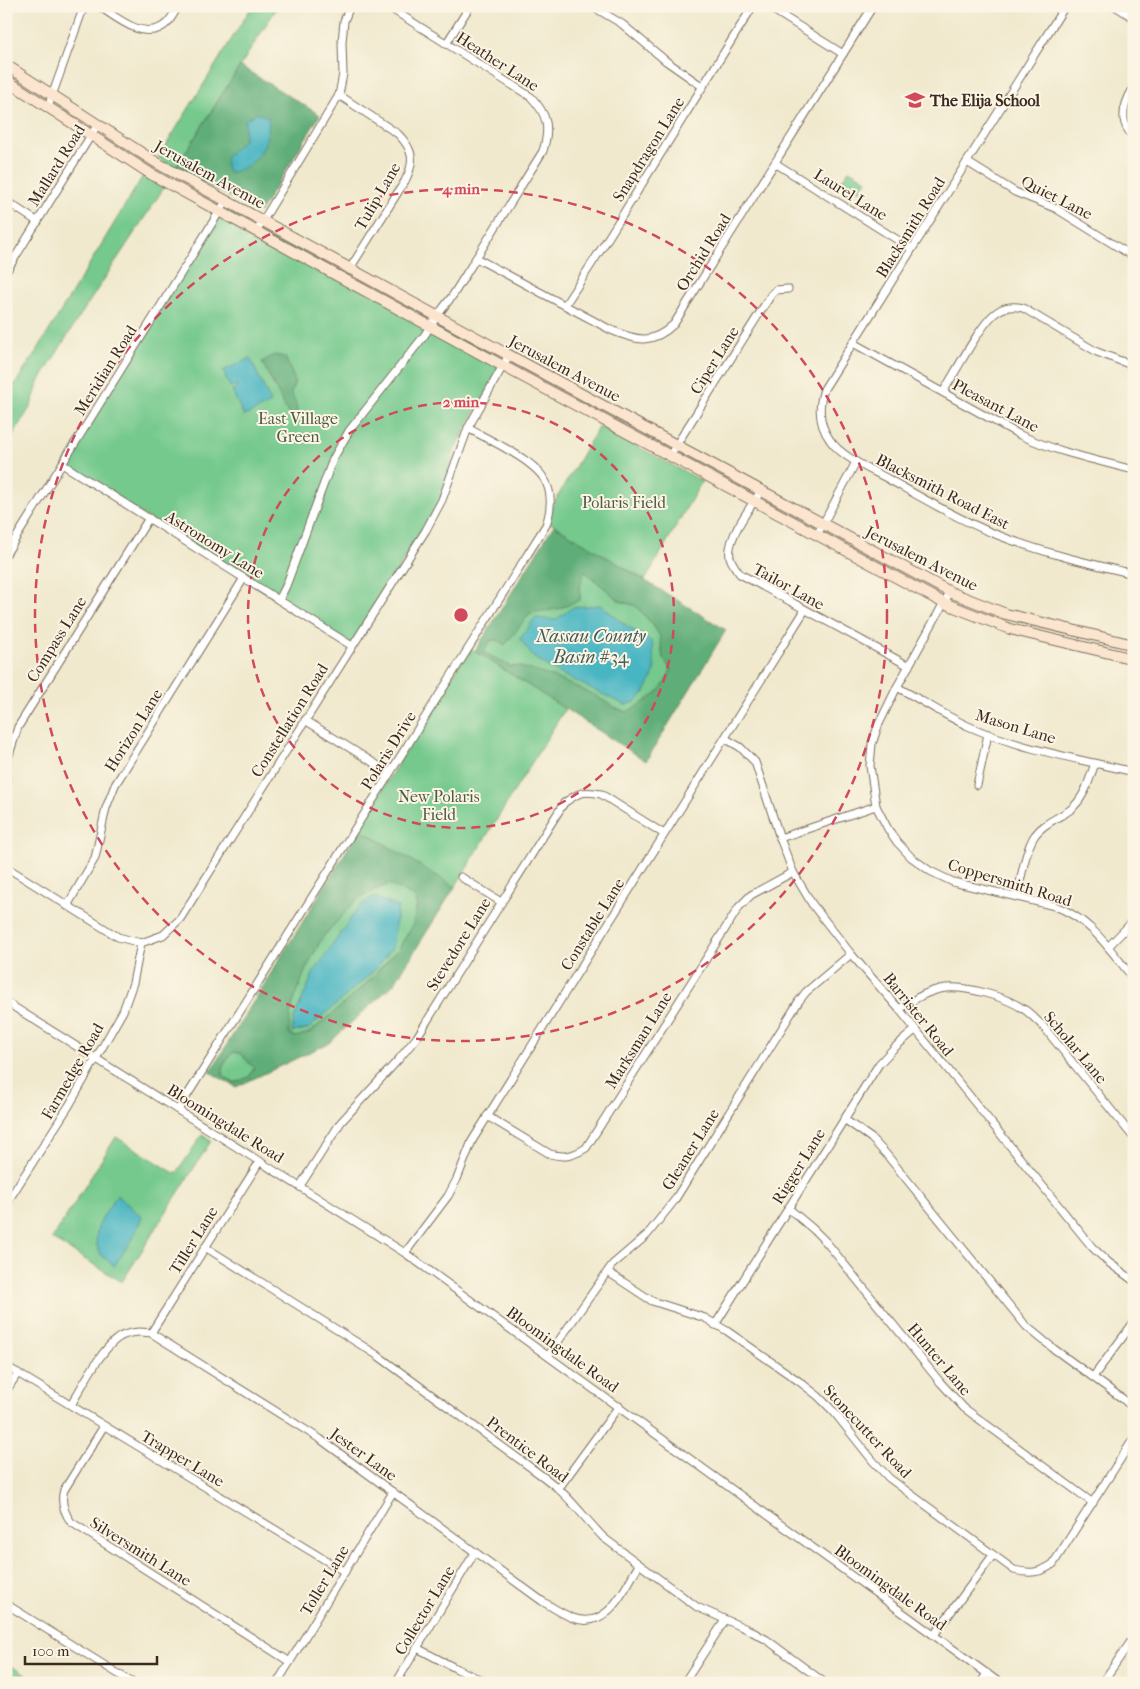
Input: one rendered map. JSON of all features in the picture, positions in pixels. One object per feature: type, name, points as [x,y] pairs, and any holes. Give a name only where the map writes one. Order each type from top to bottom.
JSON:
[{"type":"main road","name":"Jerusalem Avenue","points":[[6,64],[157,163],[950,592],[1006,614],[1134,645]]},
{"type":"main road","name":"Jerusalem Avenue","points":[[6,80],[150,174],[944,604],[1010,629],[1134,659]]},
{"type":"main road","points":[[1116,655],[1118,642]]},
{"type":"street","points":[[48,107],[84,6]]},
{"type":"street","points":[[99,6],[137,29],[147,30],[165,25],[178,6]]},
{"type":"street","points":[[256,232],[338,96],[344,74],[342,42],[344,21],[350,6]]},
{"type":"street","name":"Heather Lane","points":[[387,6],[531,97],[542,108],[546,121],[546,139],[543,151],[453,295],[437,316]]},
{"type":"street","points":[[446,44],[470,6]]},
{"type":"street","points":[[592,6],[622,24],[666,61],[703,87]]},
{"type":"street","name":"Snapdragon Lane","points":[[565,305],[753,6]]},
{"type":"street","points":[[767,6],[843,54]]},
{"type":"street","name":"Orchid Road","points":[[476,258],[631,339],[651,339],[665,332],[674,324],[873,6]]},
{"type":"street","name":"Blacksmith Road","points":[[856,462],[836,448],[822,425],[820,410],[824,390],[1065,6]]},
{"type":"street","points":[[1115,6],[1134,18]]},
{"type":"street","points":[[1134,87],[1126,100],[1123,117],[1127,129],[1134,137]]},
{"type":"street","name":"Tulip Lane","points":[[338,96],[398,134],[406,142],[412,156],[411,169],[405,181],[342,279]]},
{"type":"street","name":"Mallard Road","points":[[6,272],[98,124]]},
{"type":"street","name":"Quiet Lane","points":[[967,162],[1014,192],[1055,208],[1134,257]]},
{"type":"street","name":"Laurel Lane","points":[[775,163],[912,249]]},
{"type":"street","name":"Meridian Road","points":[[6,554],[226,201]]},
{"type":"street","points":[[6,202],[38,222]]},
{"type":"street","name":"Ciper Lane","points":[[670,455],[771,295],[776,290],[788,289]]},
{"type":"street","points":[[943,392],[986,323],[996,312],[1014,306],[1023,308],[1097,352],[1134,366]]},
{"type":"street","points":[[279,600],[290,576],[333,459],[349,431],[424,336],[437,316]]},
{"type":"street","name":"Pleasant Lane","points":[[853,343],[1041,445],[1134,470]]},
{"type":"street","name":"Constellation Road","points":[[141,943],[163,935],[173,928],[180,919],[426,530],[442,500],[468,428],[509,355]]},
{"type":"street","name":"Polaris Drive","points":[[178,1110],[546,525],[550,514],[550,493],[546,481],[539,470],[528,460],[468,428]]},
{"type":"street","points":[[817,535],[856,462]]},
{"type":"street","name":"Blacksmith Road East","points":[[856,462],[967,522],[994,534],[1070,559],[1134,574]]},
{"type":"street","name":"Astronomy Lane","points":[[62,464],[352,646]]},
{"type":"street","name":"Tailor Lane","points":[[760,490],[734,534],[730,549],[730,557],[734,567],[740,574],[909,666]]},
{"type":"street","name":"Compass Lane","points":[[6,782],[8,761],[14,735],[22,720],[149,518]]},
{"type":"street","name":"Horizon Lane","points":[[68,906],[95,858],[106,808],[115,785],[244,578]]},
{"type":"street","name":"Coppersmith Road","points":[[950,592],[886,710],[872,744],[870,766],[876,806],[888,829],[898,842],[912,857],[930,871],[953,882],[1055,906],[1068,911],[1087,924],[1134,978]]},
{"type":"street","name":"Constable Lane","points":[[405,1253],[448,1196],[472,1141],[487,1116],[726,739],[805,610]]},
{"type":"street","name":"Mason Lane","points":[[898,687],[966,725],[988,734],[1134,772]]},
{"type":"street","points":[[305,720],[390,773]]},
{"type":"street","points":[[977,785],[988,734]]},
{"type":"street","name":"Barrister Road","points":[[726,739],[740,747],[755,762],[793,872],[812,904],[1092,1247],[1108,1262],[1134,1281]]},
{"type":"street","points":[[1017,897],[1030,845],[1036,834],[1049,822],[1072,808],[1078,801],[1086,789],[1095,763]]},
{"type":"street","name":"Stevedore Lane","points":[[300,1186],[341,1122],[400,1059],[417,1037],[564,803],[576,794],[589,791],[601,794],[664,834]]},
{"type":"street","points":[[780,838],[876,806]]},
{"type":"street","points":[[6,867],[118,937],[141,943]]},
{"type":"street","name":"Marksman Lane","points":[[487,1116],[550,1154],[559,1157],[569,1156],[586,1148],[739,907],[751,895],[793,872]]},
{"type":"street","points":[[461,877],[501,902]]},
{"type":"street","points":[[1108,948],[1134,920]]},
{"type":"street","name":"Farmedge Road","points":[[6,1204],[70,1104],[128,998],[141,943]]},
{"type":"street","name":"Gleaner Lane","points":[[548,1356],[612,1265],[647,1235],[674,1201],[799,1001],[806,992],[851,954]]},
{"type":"street","name":"Scholar Lane","points":[[899,1009],[924,994],[946,988],[974,991],[1006,1000],[1025,1010],[1042,1026],[1134,1138]]},
{"type":"street","name":"Bloomingdale Road","points":[[6,1002],[405,1253],[1000,1683]]},
{"type":"street","name":"Rigger Lane","points":[[715,1324],[880,1064],[894,1048],[915,1030]]},
{"type":"street","points":[[844,1119],[871,1138],[886,1154],[1026,1326],[1134,1409]]},
{"type":"street","name":"Tiller Lane","points":[[151,1333],[260,1161]]},
{"type":"street","name":"Hunter Lane","points":[[788,1208],[827,1243],[940,1382],[964,1408],[1093,1503]]},
{"type":"street","name":"Prentice Road","points":[[205,1247],[377,1355],[559,1488],[604,1538],[697,1608],[749,1630],[767,1640],[825,1683]]},
{"type":"street","name":"Stonecutter Road","points":[[608,1272],[652,1301],[705,1318],[818,1396],[834,1412],[889,1478],[1014,1570],[1029,1573],[1044,1570],[1058,1559],[1134,1438]]},
{"type":"street","points":[[1093,1377],[1134,1322]]},
{"type":"street","points":[[71,1405],[111,1343],[122,1335],[132,1332],[151,1333]]},
{"type":"street","name":"Jester Lane","points":[[151,1333],[320,1439],[542,1601],[572,1618],[583,1621],[594,1620],[607,1613],[639,1565]]},
{"type":"street","name":"Trapper Lane","points":[[6,1366],[345,1572]]},
{"type":"street","points":[[6,1392],[18,1373]]},
{"type":"street","points":[[559,1488],[619,1406]]},
{"type":"street","name":"Silversmith Lane","points":[[104,1426],[62,1495],[63,1508],[70,1522],[290,1662]]},
{"type":"street","name":"Toller Lane","points":[[278,1683],[393,1492]]},
{"type":"street","name":"Collector Lane","points":[[396,1683],[475,1552]]},
{"type":"street","points":[[934,1635],[993,1555]]},
{"type":"street","points":[[6,1604],[133,1683]]},
{"type":"street","points":[[684,1683],[725,1620]]},
{"type":"street","points":[[1102,1683],[1134,1637]]},
{"type":"street","points":[[417,1648],[488,1683]]},
{"type":"street","points":[[981,1683],[987,1673]]},
{"type":"green space","points":[[252,6],[278,6],[175,169],[158,158]]},
{"type":"green space","points":[[240,66],[320,115],[260,212],[175,169]]},
{"type":"green space","points":[[849,170],[867,180],[860,191],[842,180]]},
{"type":"green space","points":[[144,174],[165,186],[39,382],[31,406],[6,446],[6,398],[38,349]]},
{"type":"green space","name":"East Village Green","points":[[223,207],[504,361],[455,449],[440,501],[351,646],[63,465]]},
{"type":"green space","points":[[274,355],[285,357],[295,381],[291,393],[297,408],[293,423],[262,362]]},
{"type":"green space","name":"Polaris Field","points":[[599,426],[702,481],[645,580],[547,521],[551,508]]},
{"type":"green space","points":[[554,525],[726,630],[646,761],[475,651]],"holes":[[[584,571],[620,601],[636,606],[653,625],[660,636],[663,658],[671,670],[663,685],[654,696],[627,712],[617,709],[593,694],[553,677],[518,666],[511,667],[483,652],[491,640],[497,640],[505,645],[530,613],[558,609],[580,600],[580,587]]]},
{"type":"green space","name":"Nassau County Basin #34","points":[[584,571],[620,601],[636,606],[653,625],[660,636],[663,658],[671,670],[665,685],[648,701],[627,712],[511,667],[483,652],[491,640],[497,640],[505,645],[530,612],[558,609],[580,600],[580,587]]},
{"type":"green space","name":"New Polaris Field","points":[[470,648],[565,709],[455,887],[358,828]]},
{"type":"green space","points":[[360,829],[455,887],[394,984],[329,1043],[236,1087],[210,1072]],"holes":[[[389,884],[415,897],[417,904],[413,925],[399,948],[364,986],[331,1015],[309,1033],[295,1037],[289,1033],[291,1009],[305,971],[322,938],[359,897]],[[233,1052],[240,1053],[254,1068],[249,1077],[234,1083],[223,1075],[225,1062]]]},
{"type":"green space","points":[[389,884],[415,897],[417,903],[413,925],[399,948],[364,986],[309,1033],[295,1037],[288,1033],[291,1009],[305,971],[322,938],[359,897]]},
{"type":"green space","points":[[233,1052],[240,1053],[254,1068],[249,1077],[234,1083],[223,1075],[225,1063]]},
{"type":"green space","points":[[202,1135],[211,1141],[122,1282],[52,1239],[116,1137],[176,1174]]},
{"type":"green space","points":[[6,1663],[39,1683],[6,1683]]},
{"type":"water","points":[[256,113],[268,117],[269,120],[265,144],[254,160],[243,168],[229,173],[225,162],[226,158],[244,140],[245,120]]},
{"type":"water","points":[[250,358],[271,403],[244,416],[232,391],[237,389],[236,385],[230,387],[223,371]]},
{"type":"water","name":"Nassau County Basin #34","points":[[601,605],[623,623],[652,642],[655,671],[645,692],[635,702],[625,705],[559,673],[533,657],[520,639],[535,618],[555,620],[573,607]]},
{"type":"water","points":[[373,897],[398,907],[392,948],[375,970],[308,1029],[292,1032],[294,1018],[314,972],[358,908]]},
{"type":"water","points":[[117,1195],[142,1217],[132,1240],[114,1266],[99,1252],[96,1241],[101,1220]]},
{"type":"place","name":"The Elija School","points":[[915,100]]}]
